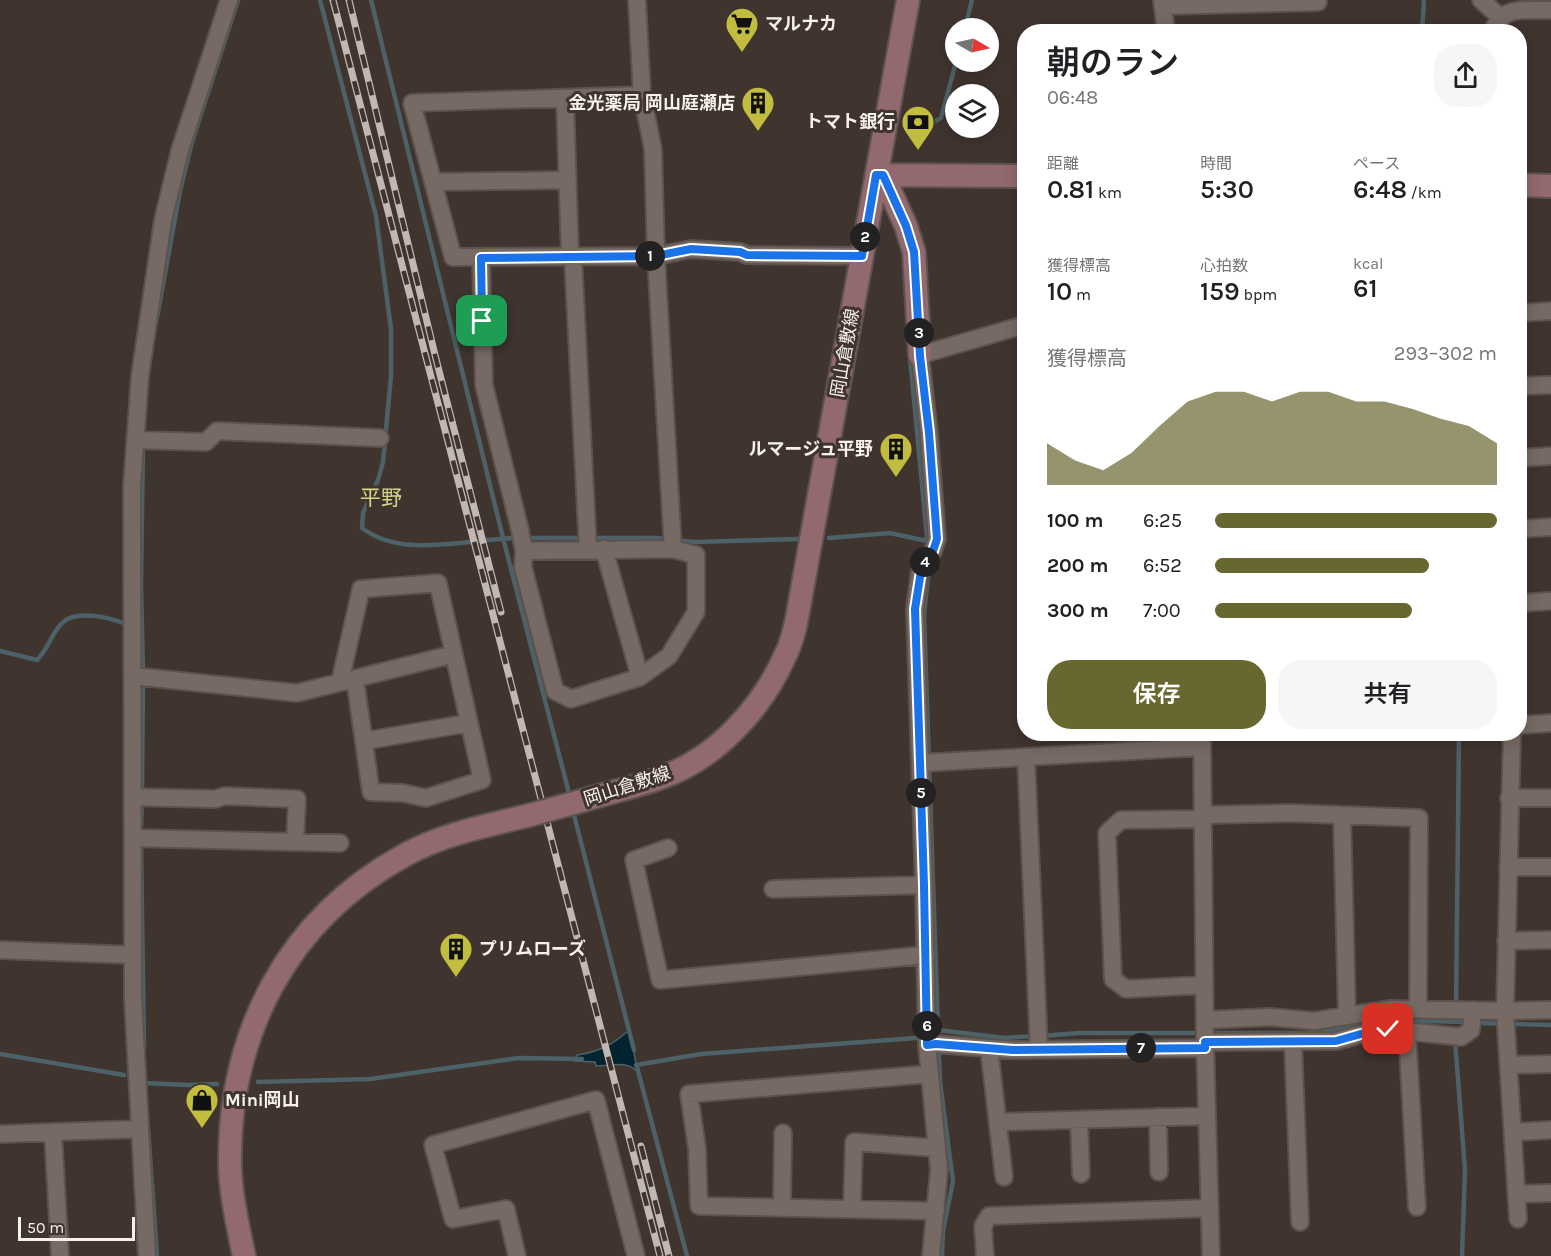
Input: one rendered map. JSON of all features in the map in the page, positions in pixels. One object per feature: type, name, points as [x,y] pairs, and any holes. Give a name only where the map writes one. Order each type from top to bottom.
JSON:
[{"type":"main road","name":"岡山倉敷線","points":[[244,1256],[234,1210],[230,1167],[233,1102],[249,1040],[265,998],[288,957],[320,918],[364,879],[407,854],[454,835],[662,778],[702,757],[732,732],[757,704],[772,682],[786,654],[800,600],[862,256],[880,175],[908,0]]},
{"type":"main road","points":[[920,356],[914,252],[906,226],[880,175],[1017,176]]},
{"type":"main road","points":[[1527,185],[1551,186]]},
{"type":"street","points":[[147,1256],[132,998],[140,838],[140,677],[132,627],[132,486],[141,440],[140,376],[163,220],[180,150],[229,0]]},
{"type":"street","points":[[637,0],[642,95],[653,149],[656,256],[673,542]]},
{"type":"street","points":[[1481,0],[1496,24],[1512,11],[1551,10]]},
{"type":"street","points":[[1165,24],[1163,3],[1318,2]]},
{"type":"street","points":[[642,95],[412,103],[453,257],[656,256],[691,249],[740,252],[747,255],[862,256]]},
{"type":"street","points":[[565,98],[571,257],[591,543],[640,677]]},
{"type":"street","points":[[433,182],[567,180]]},
{"type":"street","points":[[481,258],[484,385],[522,542],[523,567],[555,691],[571,699],[640,677],[669,656],[696,612],[696,555],[673,542],[522,542]]},
{"type":"street","points":[[1527,313],[1551,311]]},
{"type":"street","points":[[932,1256],[939,1170],[929,1074],[932,1040],[924,885],[926,762],[915,609],[917,584],[937,539],[929,433],[920,356],[1017,327]]},
{"type":"street","points":[[1527,387],[1551,386]]},
{"type":"street","points":[[141,440],[206,442],[217,431],[380,438]]},
{"type":"street","points":[[1527,458],[1551,456]]},
{"type":"street","points":[[1527,529],[1551,527]]},
{"type":"street","points":[[438,583],[482,780],[426,798],[371,792],[364,741],[348,680],[361,590],[438,583]]},
{"type":"street","points":[[1527,603],[1551,601]]},
{"type":"street","points":[[140,677],[297,693],[454,654]]},
{"type":"street","points":[[364,741],[469,723]]},
{"type":"street","points":[[1527,725],[1551,723]]},
{"type":"street","points":[[926,762],[1026,757],[1192,741]]},
{"type":"street","points":[[1202,741],[1204,985],[1211,1256]]},
{"type":"street","points":[[1512,741],[1505,1020],[1518,1219]]},
{"type":"street","points":[[1026,757],[1039,1040]]},
{"type":"street","points":[[140,797],[215,799],[225,796],[297,799],[296,842]]},
{"type":"street","points":[[1509,798],[1551,798]]},
{"type":"street","points":[[1204,985],[1126,989],[1113,979],[1107,833],[1121,820],[1290,813],[1419,818],[1418,1009]]},
{"type":"street","points":[[1342,815],[1347,1016]]},
{"type":"street","points":[[140,838],[340,843]]},
{"type":"street","points":[[668,848],[634,860],[660,980],[926,955]]},
{"type":"street","points":[[1508,867],[1551,867]]},
{"type":"street","points":[[773,889],[924,885]]},
{"type":"street","points":[[1506,941],[1551,940]]},
{"type":"street","points":[[0,950],[133,955]]},
{"type":"street","points":[[1205,1035],[1270,1017],[1314,1021],[1391,1009],[1418,1009],[1463,1021]]},
{"type":"street","points":[[932,1040],[989,1048],[1039,1040],[1205,1035],[1293,1042],[1336,1041],[1388,1029],[1407,1031],[1463,1021],[1505,1020],[1551,1010]]},
{"type":"street","points":[[1407,1031],[1417,1207]]},
{"type":"street","points":[[1293,1042],[1300,1222]]},
{"type":"street","points":[[989,1048],[1004,1177]]},
{"type":"street","points":[[1509,1065],[1551,1064]]},
{"type":"street","points":[[929,1074],[689,1094],[697,1148],[699,1206],[936,1211]]},
{"type":"street","points":[[517,1256],[506,1209],[453,1219],[433,1145],[596,1100],[636,1256]]},
{"type":"street","points":[[998,1122],[1207,1116]]},
{"type":"street","points":[[1158,1117],[1159,1172]]},
{"type":"street","points":[[1079,1120],[1081,1174]]},
{"type":"street","points":[[0,1134],[139,1129]]},
{"type":"street","points":[[1513,1132],[1551,1130]]},
{"type":"street","points":[[53,1132],[60,1256]]},
{"type":"street","points":[[783,1133],[783,1208]]},
{"type":"street","points":[[852,1209],[854,1142],[937,1148]]},
{"type":"street","points":[[1516,1194],[1551,1193]]},
{"type":"street","points":[[985,1256],[983,1226],[989,1216],[1210,1209]]},
{"type":"water","points":[[629,1030],[638,1072],[624,1065],[596,1066],[595,1062],[575,1061],[577,1055],[605,1047]]},
{"type":"waterway","points":[[156,323],[180,191],[192,142],[238,0]]},
{"type":"waterway","points":[[320,0],[376,216],[391,329],[391,376],[383,462],[378,480],[363,513],[362,528],[379,538],[417,545],[517,538]]},
{"type":"waterway","points":[[371,0],[503,538],[570,797]]},
{"type":"waterway","points":[[968,18],[972,0]]},
{"type":"waterway","points":[[1422,24],[1424,0]]},
{"type":"waterway","points":[[911,139],[921,129],[941,118],[953,72]]},
{"type":"waterway","points":[[910,357],[928,548]]},
{"type":"waterway","points":[[143,444],[141,585],[143,673]]},
{"type":"waterway","points":[[829,538],[890,533],[927,541]]},
{"type":"waterway","points":[[526,538],[583,538]]},
{"type":"waterway","points":[[592,538],[656,538],[695,542],[799,539]]},
{"type":"waterway","points":[[929,568],[924,614],[940,1082],[953,1181],[943,1231],[942,1256]]},
{"type":"waterway","points":[[0,651],[37,660],[61,624],[75,616],[103,617],[128,625]]},
{"type":"waterway","points":[[142,793],[143,681]]},
{"type":"waterway","points":[[1456,1008],[1459,741]]},
{"type":"waterway","points":[[141,826],[142,801]]},
{"type":"waterway","points":[[573,811],[634,1050]]},
{"type":"waterway","points":[[141,843],[144,1048]]},
{"type":"waterway","points":[[1042,1036],[1079,1033],[1319,1033],[1383,1020],[1467,1022]]},
{"type":"waterway","points":[[1476,1023],[1551,1025]]},
{"type":"waterway","points":[[636,1065],[701,1054],[916,1038],[938,1030],[1005,1038],[1034,1036]]},
{"type":"waterway","points":[[1455,1040],[1465,1170],[1462,1256]]},
{"type":"waterway","points":[[0,1054],[124,1075]]},
{"type":"waterway","points":[[258,1082],[370,1079],[519,1058],[582,1059]]},
{"type":"waterway","points":[[637,1067],[687,1256]]},
{"type":"waterway","points":[[145,1083],[217,1084]]},
{"type":"waterway","points":[[148,1128],[157,1256]]},
{"type":"railway","points":[[333,0],[660,1256]]},
{"type":"railway","points":[[349,0],[436,359],[501,612]]},
{"type":"railway","points":[[641,1146],[669,1256]]},
{"type":"place","name":"マルナカ","points":[[742,53]]},
{"type":"place","name":"金光薬局 岡山庭瀬店","points":[[758,132]]},
{"type":"place","name":"トマト銀行","points":[[918,151]]},
{"type":"place","name":"ルマージュ平野","points":[[896,478]]},
{"type":"place","name":"プリムローズ","points":[[456,978]]},
{"type":"place","name":"Mini岡山","points":[[202,1129]]},
{"type":"district","name":"平野","points":[[381,498]]},
{"type":"route","points":[[482,321],[481,258],[656,256],[691,249],[740,252],[747,255],[862,256],[876,175],[883,175],[892,190],[914,252],[920,356],[929,433],[937,539],[921,571],[917,584],[915,609],[927,1045],[1013,1050],[1205,1048],[1205,1042],[1336,1041],[1388,1029]]}]
